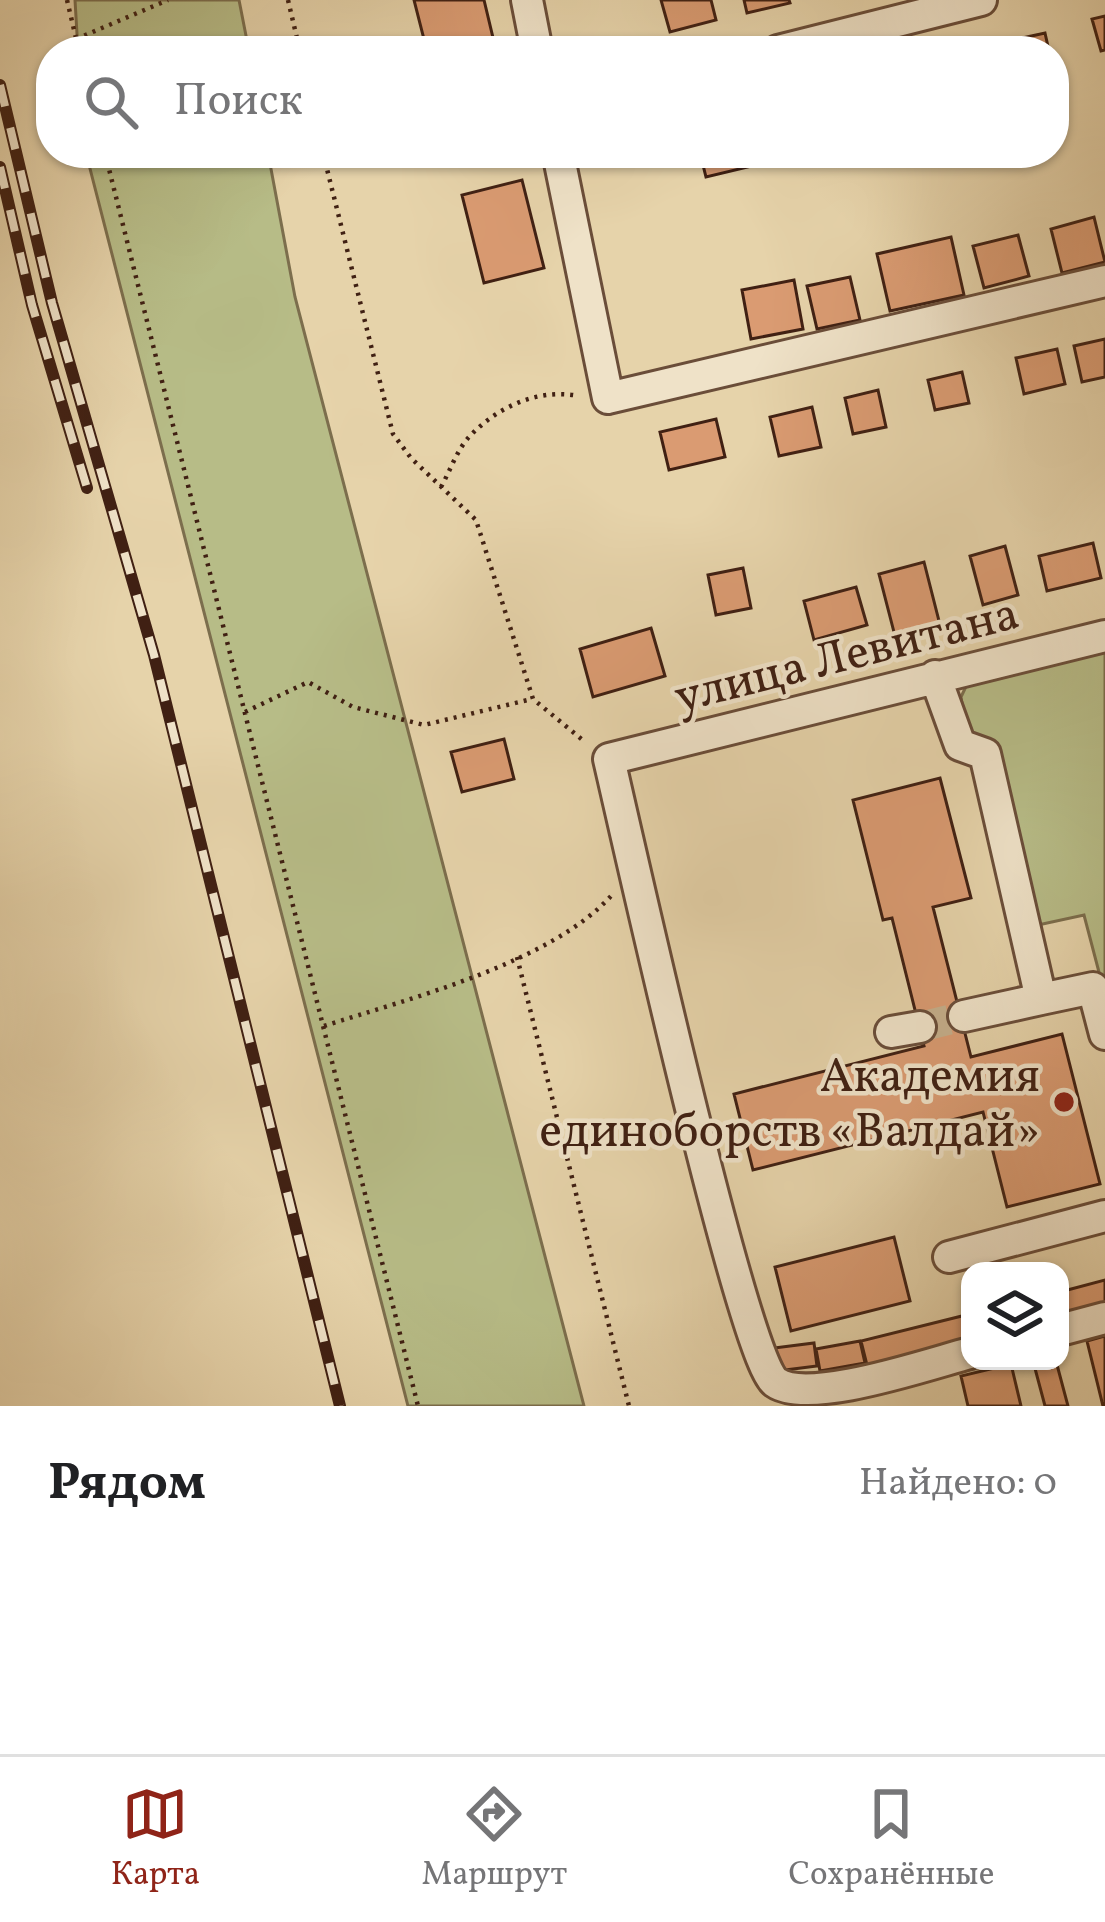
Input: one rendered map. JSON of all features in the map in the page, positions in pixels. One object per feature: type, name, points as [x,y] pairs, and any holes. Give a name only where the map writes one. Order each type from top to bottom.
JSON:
[{"type":"street","points":[[527,0],[534,36]]},
{"type":"street","points":[[838,36],[981,0]]},
{"type":"street","points":[[561,168],[608,398],[1105,281]]},
{"type":"street","name":"улица Левитана","points":[[609,759],[1105,636]]},
{"type":"street","points":[[935,676],[961,746],[985,754],[1041,999]]},
{"type":"street","points":[[609,759],[729,1250],[766,1372],[787,1388],[826,1388],[961,1355]]},
{"type":"street","points":[[964,1016],[1093,988],[1105,1034]]},
{"type":"street","points":[[950,1257],[1105,1216]]},
{"type":"street","points":[[1069,1328],[1105,1318]]},
{"type":"path","points":[[67,0],[75,36]]},
{"type":"path","points":[[83,36],[168,0]]},
{"type":"path","points":[[288,0],[296,36]]},
{"type":"path","points":[[109,168],[418,1406]]},
{"type":"path","points":[[327,168],[393,434],[476,520],[533,699],[609,759]]},
{"type":"path","points":[[442,487],[467,439],[507,406],[554,391],[608,398]]},
{"type":"path","points":[[244,712],[308,682],[353,707],[424,725],[533,699]]},
{"type":"path","points":[[323,1026],[553,942],[590,920],[610,896],[639,886]]},
{"type":"path","points":[[517,957],[628,1406]]},
{"type":"green space","points":[[75,0],[239,0],[246,36],[77,36]]},
{"type":"green space","points":[[90,168],[271,168],[295,297],[584,1406],[408,1406]]},
{"type":"green space","points":[[1105,647],[1105,995],[1084,915],[1038,925],[967,736],[961,697],[969,680]]},
{"type":"building","points":[[414,0],[484,0],[493,36],[423,36]]},
{"type":"building","points":[[661,0],[711,0],[716,20],[670,32]]},
{"type":"building","points":[[744,0],[789,0],[790,3],[747,13]]},
{"type":"building","points":[[1105,16],[1105,50],[1101,51],[1092,19]]},
{"type":"building","points":[[704,168],[744,168],[706,177]]},
{"type":"building","points":[[522,180],[544,268],[484,283],[462,195]]},
{"type":"building","points":[[1094,217],[1105,262],[1062,273],[1051,229]]},
{"type":"building","points":[[1018,235],[1029,276],[984,288],[973,246]]},
{"type":"building","points":[[951,237],[964,295],[890,311],[877,254]]},
{"type":"building","points":[[850,277],[860,320],[817,329],[807,286]]},
{"type":"building","points":[[794,280],[803,329],[751,339],[742,290]]},
{"type":"building","points":[[1105,339],[1105,377],[1082,382],[1074,346]]},
{"type":"building","points":[[1057,349],[1065,384],[1024,394],[1016,358]]},
{"type":"building","points":[[962,372],[969,403],[935,410],[928,380]]},
{"type":"building","points":[[878,390],[886,427],[853,434],[845,398]]},
{"type":"building","points":[[812,407],[821,447],[779,456],[770,417]]},
{"type":"building","points":[[716,419],[725,457],[669,470],[660,432]]},
{"type":"building","points":[[1093,543],[1101,578],[1047,591],[1039,556]]},
{"type":"building","points":[[1005,546],[1018,595],[983,605],[970,556]]},
{"type":"building","points":[[924,562],[940,625],[895,636],[879,574]]},
{"type":"building","points":[[743,568],[751,608],[716,615],[708,575]]},
{"type":"building","points":[[856,587],[867,625],[814,640],[804,601]]},
{"type":"building","points":[[651,628],[665,676],[593,697],[580,649]]},
{"type":"building","points":[[504,739],[514,779],[462,792],[451,752]]},
{"type":"building","points":[[940,778],[971,898],[933,907],[971,1057],[1062,1034],[1100,1184],[1007,1207],[983,1112],[753,1170],[734,1094],[924,1046],[892,918],[883,920],[853,800]]},
{"type":"building","points":[[894,1237],[910,1301],[791,1331],[775,1267]]},
{"type":"building","points":[[1105,1280],[1105,1306],[1069,1315],[1069,1290]]},
{"type":"building","points":[[961,1316],[961,1341],[867,1365],[861,1341]]},
{"type":"building","points":[[1105,1336],[1105,1406],[1103,1406],[1087,1341]]},
{"type":"building","points":[[860,1341],[865,1363],[820,1371],[816,1349]]},
{"type":"building","points":[[814,1343],[817,1366],[777,1371],[774,1348]]},
{"type":"building","points":[[1012,1370],[1021,1406],[968,1406],[961,1376]]},
{"type":"building","points":[[1035,1370],[1058,1370],[1068,1406],[1045,1406]]},
{"type":"tunnel","points":[[920,1027],[964,1016]]},
{"type":"railway","points":[[0,85],[52,303],[154,655],[340,1406]]},
{"type":"railway","points":[[0,167],[32,305],[87,488]]},
{"type":"place","name":"Академия единоборств «Валдай»","points":[[1064,1102]]}]
